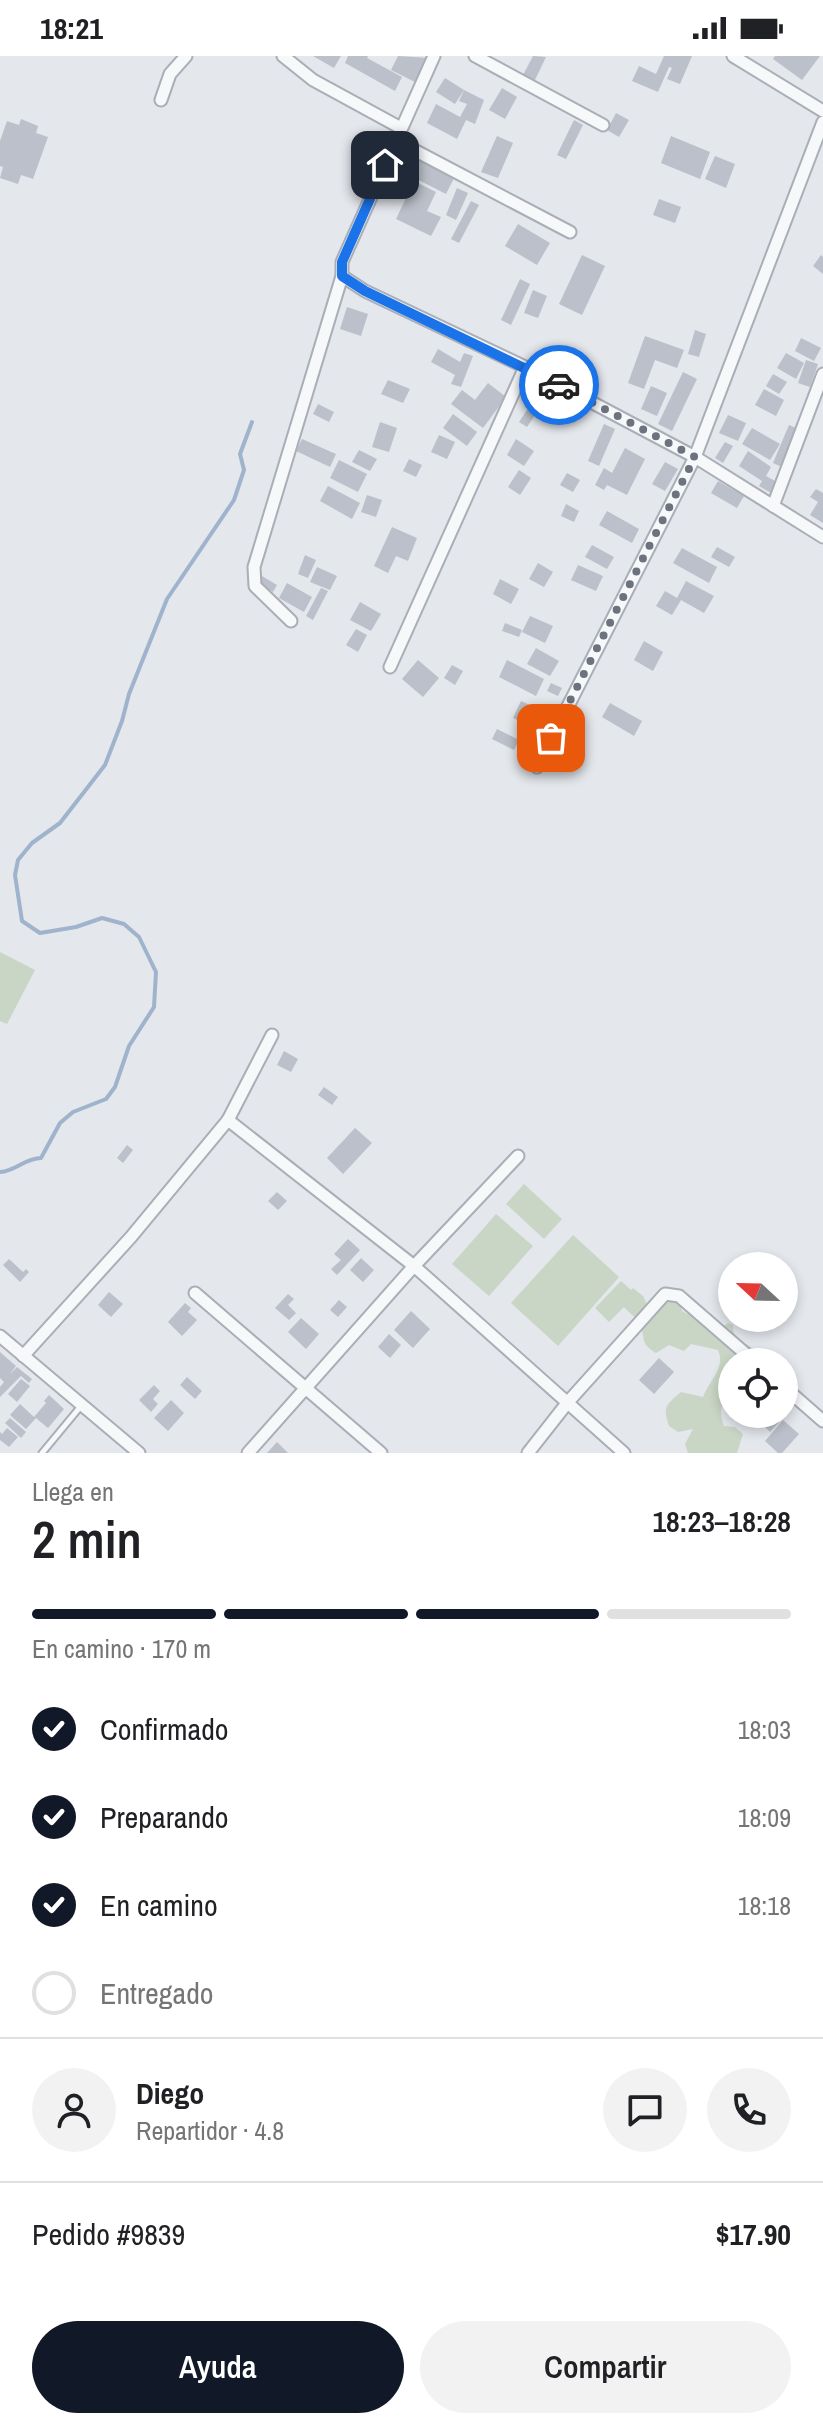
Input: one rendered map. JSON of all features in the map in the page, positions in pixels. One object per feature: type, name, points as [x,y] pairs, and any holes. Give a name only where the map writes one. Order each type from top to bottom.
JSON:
[{"type":"street","points":[[161,100],[170,74],[186,56]]},
{"type":"street","points":[[283,56],[313,80],[401,128]]},
{"type":"street","points":[[291,621],[255,586],[252,573],[342,276],[342,262],[434,56]]},
{"type":"street","points":[[475,56],[603,125]]},
{"type":"street","points":[[733,56],[823,111]]},
{"type":"street","points":[[537,767],[695,457],[823,122]]},
{"type":"street","points":[[395,140],[570,232]]},
{"type":"street","points":[[342,276],[365,291],[525,367],[695,457],[823,537]]},
{"type":"street","points":[[390,667],[525,367]]},
{"type":"street","points":[[773,506],[823,374]]},
{"type":"street","points":[[23,1356],[131,1237],[228,1120],[272,1035]]},
{"type":"street","points":[[228,1120],[414,1266],[624,1453]]},
{"type":"street","points":[[248,1453],[414,1266],[518,1156]]},
{"type":"street","points":[[195,1293],[381,1453]]},
{"type":"street","points":[[528,1453],[568,1402],[665,1294],[679,1296],[739,1348]]},
{"type":"street","points":[[0,1336],[139,1453]]},
{"type":"street","points":[[798,1399],[823,1421]]},
{"type":"lane","points":[[42,1453],[82,1406]]},
{"type":"green space","points":[[0,952],[35,970],[7,1024],[0,1021]]},
{"type":"green space","points":[[524,1184],[562,1219],[544,1239],[506,1204]]},
{"type":"green space","points":[[496,1214],[533,1246],[489,1296],[452,1264]]},
{"type":"green space","points":[[573,1235],[619,1277],[558,1346],[511,1303]]},
{"type":"green space","points":[[621,1281],[643,1296],[648,1306],[663,1298],[680,1302],[682,1311],[687,1314],[693,1312],[707,1321],[710,1331],[734,1332],[752,1348],[718,1350],[691,1344],[684,1351],[669,1345],[656,1353],[647,1346],[639,1323],[624,1307],[609,1322],[595,1308]]},
{"type":"green space","points":[[718,1369],[718,1428],[736,1428],[743,1434],[737,1453],[688,1453],[685,1444],[693,1429],[678,1432],[669,1426],[666,1410],[681,1392],[703,1397]]},
{"type":"building","points":[[313,56],[341,56],[334,68]]},
{"type":"building","points":[[348,56],[368,56],[402,77],[395,91],[345,63]]},
{"type":"building","points":[[398,56],[429,58],[417,83],[391,70]]},
{"type":"building","points":[[533,56],[546,57],[535,80],[523,75]]},
{"type":"building","points":[[664,56],[692,56],[680,84],[667,79],[672,68],[669,67],[658,92],[632,81],[639,66],[656,74]]},
{"type":"building","points":[[775,56],[820,56],[802,80],[773,59]]},
{"type":"building","points":[[445,78],[464,90],[455,104],[436,92]]},
{"type":"building","points":[[502,88],[517,97],[505,119],[489,110]]},
{"type":"building","points":[[464,90],[484,100],[475,124],[466,120],[457,139],[427,123],[436,104],[460,117],[467,104],[459,101]]},
{"type":"building","points":[[616,113],[629,120],[619,137],[607,130]]},
{"type":"building","points":[[21,119],[38,126],[36,133],[48,137],[33,179],[21,175],[18,184],[0,178],[3,167],[0,166],[0,141],[7,121],[19,125]]},
{"type":"building","points":[[574,120],[583,125],[566,159],[557,155]]},
{"type":"building","points":[[497,136],[513,143],[498,178],[481,172]]},
{"type":"building","points":[[671,136],[710,152],[700,179],[661,163]]},
{"type":"building","points":[[409,155],[454,178],[446,194],[401,171]]},
{"type":"building","points":[[715,156],[735,164],[726,188],[705,179]]},
{"type":"building","points":[[414,181],[436,192],[427,211],[441,217],[431,236],[396,219]]},
{"type":"building","points":[[457,188],[468,193],[456,220],[446,215]]},
{"type":"building","points":[[659,199],[681,207],[675,223],[653,215]]},
{"type":"building","points":[[471,201],[479,205],[459,243],[451,239]]},
{"type":"building","points":[[518,224],[550,243],[537,265],[505,246]]},
{"type":"building","points":[[582,255],[605,266],[582,315],[559,304]]},
{"type":"building","points":[[821,255],[823,257],[823,274],[813,266]]},
{"type":"building","points":[[520,279],[530,284],[511,325],[501,320]]},
{"type":"building","points":[[533,290],[547,296],[538,318],[524,313]]},
{"type":"building","points":[[347,307],[368,314],[361,336],[340,329]]},
{"type":"building","points":[[695,330],[706,334],[699,357],[688,354]]},
{"type":"building","points":[[645,336],[684,350],[677,368],[655,360],[644,389],[628,383]]},
{"type":"building","points":[[801,338],[821,348],[814,361],[795,351]]},
{"type":"building","points":[[438,349],[460,362],[464,353],[473,356],[461,387],[451,384],[455,375],[431,362]]},
{"type":"building","points":[[786,353],[804,363],[796,379],[777,368]]},
{"type":"building","points":[[806,360],[818,364],[810,387],[798,383]]},
{"type":"building","points":[[683,372],[697,379],[672,431],[658,424]]},
{"type":"building","points":[[773,374],[787,382],[779,394],[766,386]]},
{"type":"building","points":[[388,380],[410,389],[403,403],[381,394]]},
{"type":"building","points":[[488,383],[506,397],[483,428],[451,404],[462,390],[475,400]]},
{"type":"building","points":[[651,386],[667,393],[657,416],[641,409]]},
{"type":"building","points":[[764,389],[784,400],[776,416],[755,405]]},
{"type":"building","points":[[533,401],[541,406],[527,427],[519,422]]},
{"type":"building","points":[[318,404],[334,412],[329,422],[313,414]]},
{"type":"building","points":[[453,414],[477,432],[467,446],[443,428]]},
{"type":"building","points":[[728,415],[746,423],[738,441],[719,433]]},
{"type":"building","points":[[380,422],[397,428],[389,452],[372,447]]},
{"type":"building","points":[[604,424],[615,429],[599,466],[588,461]]},
{"type":"building","points":[[789,425],[798,429],[782,467],[773,463]]},
{"type":"building","points":[[752,428],[780,444],[770,460],[742,444]]},
{"type":"building","points":[[439,435],[455,442],[447,459],[431,452]]},
{"type":"building","points":[[302,439],[336,454],[330,467],[296,451]]},
{"type":"building","points":[[516,439],[534,451],[524,466],[507,455]]},
{"type":"building","points":[[725,442],[733,446],[723,463],[715,458]]},
{"type":"building","points":[[625,448],[645,459],[627,495],[607,485],[604,490],[595,485],[604,468],[612,473]]},
{"type":"building","points":[[359,450],[377,459],[370,471],[352,462]]},
{"type":"building","points":[[748,451],[771,467],[766,476],[779,483],[773,494],[759,486],[762,481],[739,466]]},
{"type":"building","points":[[409,459],[422,465],[416,477],[403,471]]},
{"type":"building","points":[[339,460],[367,474],[358,492],[330,478]]},
{"type":"building","points":[[665,462],[678,469],[665,491],[652,484]]},
{"type":"building","points":[[519,470],[531,478],[520,495],[508,487]]},
{"type":"building","points":[[567,473],[580,480],[573,492],[560,485]]},
{"type":"building","points":[[718,481],[744,496],[737,508],[711,493]]},
{"type":"building","points":[[328,486],[360,503],[352,519],[320,501]]},
{"type":"building","points":[[816,489],[823,493],[823,523],[810,515],[818,502],[810,497]]},
{"type":"building","points":[[367,495],[382,500],[376,517],[361,512]]},
{"type":"building","points":[[566,504],[579,511],[574,522],[561,516]]},
{"type":"building","points":[[607,511],[639,529],[632,543],[599,525]]},
{"type":"building","points":[[392,527],[417,538],[408,561],[396,556],[388,573],[374,566]]},
{"type":"building","points":[[592,545],[614,557],[607,569],[585,557]]},
{"type":"building","points":[[717,547],[735,557],[729,567],[711,557]]},
{"type":"building","points":[[682,548],[717,567],[709,583],[673,563]]},
{"type":"building","points":[[305,555],[316,560],[308,578],[298,574]]},
{"type":"building","points":[[538,563],[553,572],[544,587],[529,579]]},
{"type":"building","points":[[578,565],[603,576],[596,591],[571,580]]},
{"type":"building","points":[[317,567],[337,576],[330,590],[310,582]]},
{"type":"building","points":[[262,576],[277,585],[273,592],[258,583]]},
{"type":"building","points":[[500,579],[519,589],[511,604],[493,594]]},
{"type":"building","points":[[686,581],[714,596],[704,613],[681,600],[672,615],[656,606],[665,591],[677,598]]},
{"type":"building","points":[[287,583],[312,597],[304,612],[279,598]]},
{"type":"building","points":[[321,588],[328,591],[313,620],[306,616]]},
{"type":"building","points":[[360,602],[381,614],[371,631],[350,620]]},
{"type":"building","points":[[530,616],[553,626],[545,643],[522,632]]},
{"type":"building","points":[[505,623],[522,630],[519,637],[502,631]]},
{"type":"building","points":[[356,629],[367,635],[358,652],[346,645]]},
{"type":"building","points":[[644,641],[663,652],[653,671],[634,660]]},
{"type":"building","points":[[536,648],[559,661],[550,676],[527,664]]},
{"type":"building","points":[[418,660],[439,678],[423,697],[402,679]]},
{"type":"building","points":[[507,660],[544,679],[536,696],[499,677]]},
{"type":"building","points":[[452,665],[463,671],[455,685],[444,678]]},
{"type":"building","points":[[551,683],[562,688],[558,696],[547,691]]},
{"type":"building","points":[[521,701],[536,708],[528,725],[513,718]]},
{"type":"building","points":[[610,703],[642,721],[634,736],[602,717]]},
{"type":"building","points":[[497,729],[519,740],[514,750],[492,739]]},
{"type":"building","points":[[284,1051],[298,1059],[291,1072],[277,1065]]},
{"type":"building","points":[[324,1087],[338,1097],[332,1105],[318,1095]]},
{"type":"building","points":[[355,1128],[372,1143],[343,1174],[327,1158]]},
{"type":"building","points":[[127,1145],[133,1150],[123,1163],[117,1158]]},
{"type":"building","points":[[277,1192],[287,1201],[278,1210],[268,1201]]},
{"type":"building","points":[[348,1239],[360,1250],[337,1275],[331,1269],[341,1260],[334,1254]]},
{"type":"building","points":[[361,1258],[374,1270],[363,1282],[350,1270]]},
{"type":"building","points":[[9,1259],[23,1272],[26,1269],[29,1272],[20,1282],[3,1265]]},
{"type":"building","points":[[109,1292],[123,1304],[111,1317],[98,1305]]},
{"type":"building","points":[[288,1294],[294,1299],[288,1305],[296,1313],[289,1320],[275,1308]]},
{"type":"building","points":[[339,1300],[347,1307],[338,1317],[330,1310]]},
{"type":"building","points":[[185,1303],[191,1308],[188,1312],[197,1320],[182,1336],[168,1322]]},
{"type":"building","points":[[411,1311],[430,1329],[413,1348],[394,1330]]},
{"type":"building","points":[[301,1318],[319,1334],[306,1349],[288,1332]]},
{"type":"building","points":[[389,1334],[401,1345],[390,1358],[378,1347]]},
{"type":"building","points":[[0,1352],[16,1366],[9,1375],[17,1367],[32,1379],[29,1383],[21,1376],[0,1397],[0,1387],[4,1382],[0,1378]]},
{"type":"building","points":[[659,1358],[674,1372],[654,1394],[639,1380]]},
{"type":"building","points":[[187,1377],[202,1391],[195,1399],[180,1385]]},
{"type":"building","points":[[21,1379],[30,1386],[17,1402],[8,1394]]},
{"type":"building","points":[[154,1385],[160,1391],[153,1399],[158,1404],[151,1412],[139,1400]]},
{"type":"building","points":[[49,1395],[64,1409],[48,1428],[36,1418],[26,1429],[10,1415],[20,1404],[34,1417]]},
{"type":"building","points":[[171,1400],[184,1413],[168,1431],[154,1418]]},
{"type":"building","points":[[10,1418],[26,1432],[21,1438],[5,1423]]},
{"type":"building","points":[[7,1428],[18,1437],[9,1447],[0,1440],[0,1432],[2,1434]]},
{"type":"building","points":[[776,1428],[792,1428],[799,1434],[782,1453],[765,1441]]},
{"type":"building","points":[[277,1442],[288,1453],[267,1453]]},
{"type":"waterway","points":[[0,1172],[41,1158],[60,1123],[73,1112],[106,1099],[115,1087],[129,1046],[154,1007],[156,972],[139,937],[124,924],[102,918],[76,927],[40,933],[22,921],[15,875],[18,860],[32,843],[60,823],[105,765],[167,599],[234,500],[244,470],[240,454],[252,422]]},
{"type":"way so far","points":[[551,738],[695,457],[559,385]]},
{"type":"route","points":[[385,165],[342,262],[342,276],[365,291],[559,385]]}]
